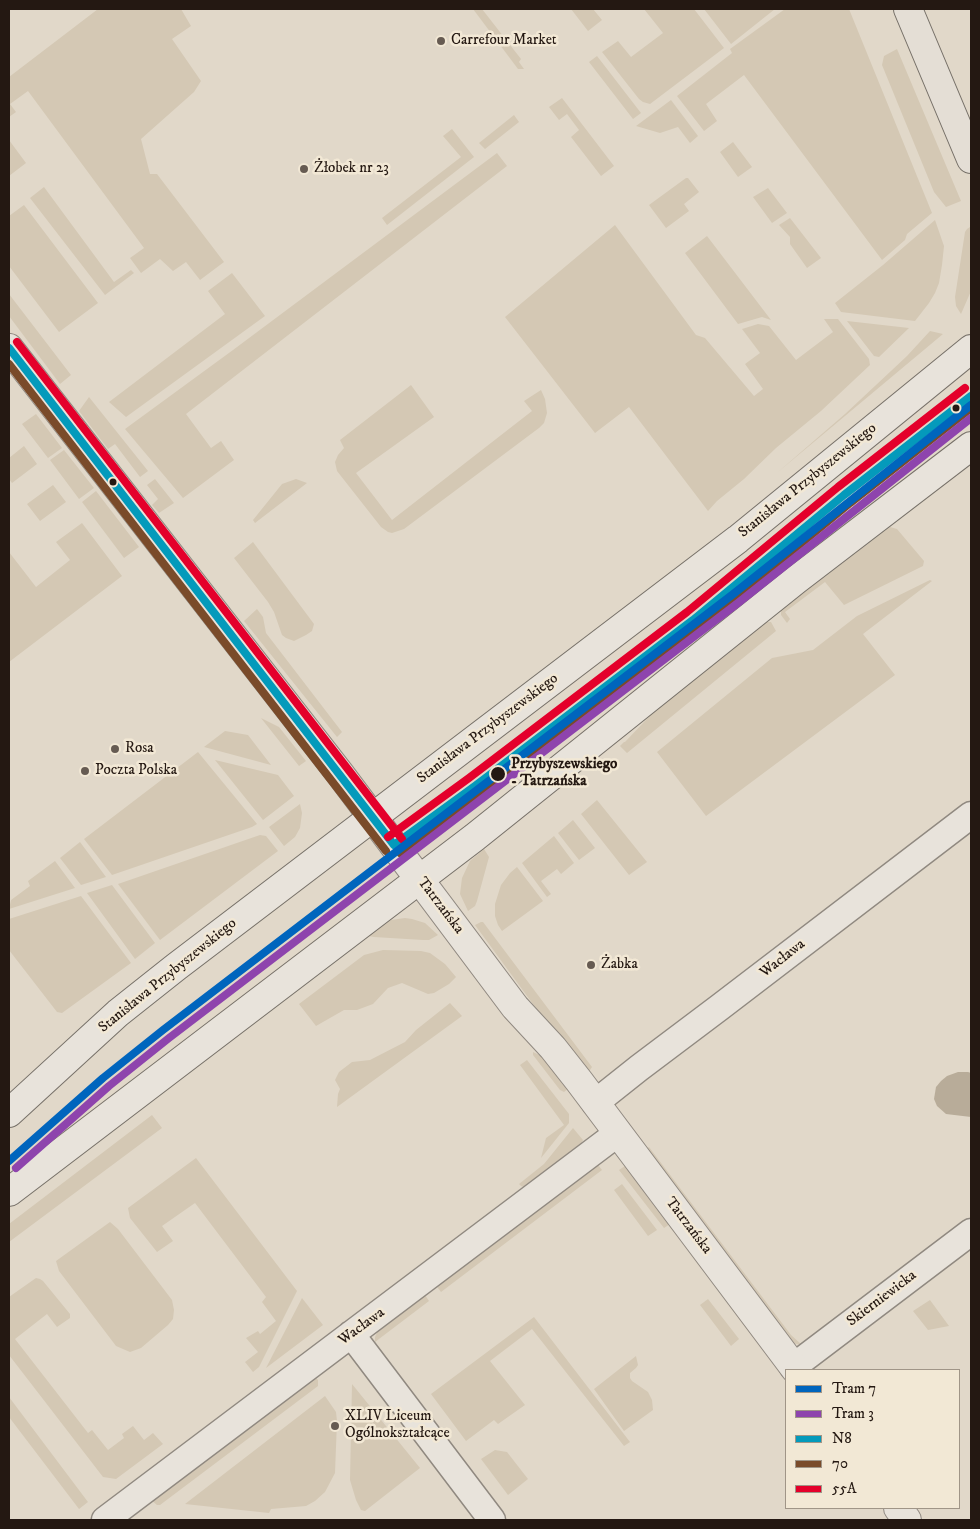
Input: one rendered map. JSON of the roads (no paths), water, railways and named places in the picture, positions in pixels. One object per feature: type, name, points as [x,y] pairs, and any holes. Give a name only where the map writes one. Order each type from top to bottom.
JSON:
[{"type":"main road","points":[[908,9],[971,159]]},
{"type":"main road","name":"Tatrzańska","points":[[9,348],[373,817],[515,1007],[553,1048],[794,1369]]},
{"type":"main road","name":"Stanisława Przybyszewskiego","points":[[9,1113],[118,1013],[738,539],[971,349]]},
{"type":"main road","points":[[9,1192],[475,837],[796,580],[971,446]]},
{"type":"main road","points":[[899,1509],[907,1520]]},
{"type":"street","name":"Wacława","points":[[595,1103],[971,815]]},
{"type":"street","name":"Wacława","points":[[105,1520],[618,1133]]},
{"type":"street","name":"Skierniewicka","points":[[794,1369],[971,1232]]},
{"type":"street","points":[[351,1334],[492,1520]]},
{"type":"tram line","name":"7","points":[[9,1161],[103,1078],[163,1030],[732,595],[971,405]]},
{"type":"tram line","name":"3","points":[[16,1168],[109,1086],[169,1038],[738,603],[971,418]]},
{"type":"place","name":"Carrefour Market","points":[[441,41]]},
{"type":"place","name":"Żłobek nr 23","points":[[304,169]]},
{"type":"place","name":"Rosa","points":[[115,749]]},
{"type":"place","name":"Poczta Polska","points":[[85,771]]},
{"type":"place","name":"Przybyszewskiego - Tatrzańska","points":[[498,774]]},
{"type":"place","name":"Żabka","points":[[591,965]]},
{"type":"place","name":"XLIV Liceum Ogólnokształcące","points":[[335,1426]]}]
